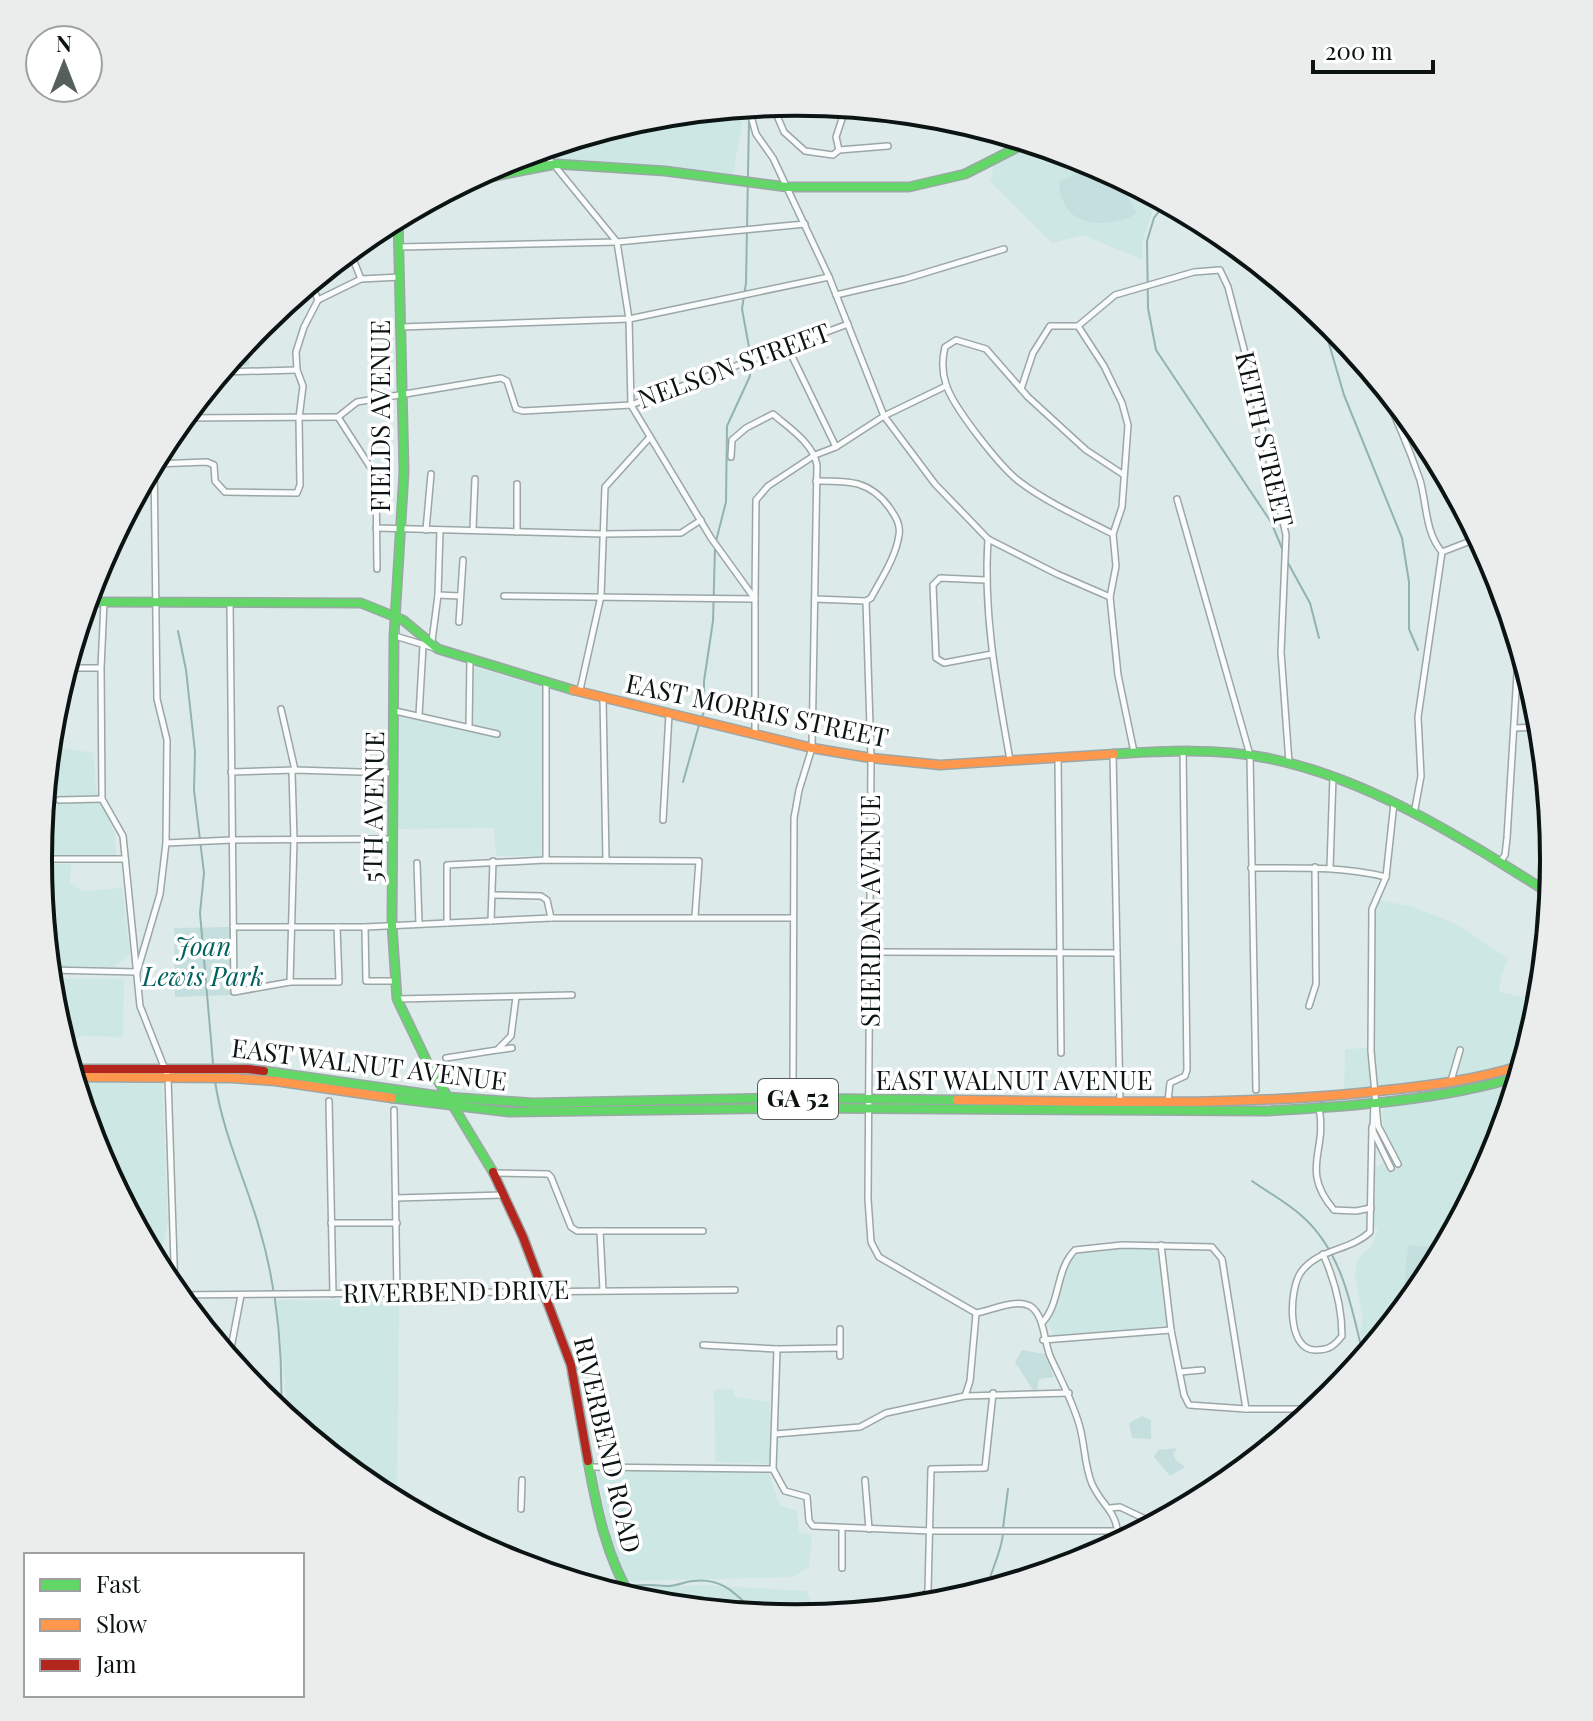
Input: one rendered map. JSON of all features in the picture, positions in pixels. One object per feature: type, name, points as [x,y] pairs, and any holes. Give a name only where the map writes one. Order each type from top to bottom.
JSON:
[{"type":"main road","points":[[514,172],[556,164],[665,171],[787,187],[887,189],[927,185],[980,168],[1015,149]]},
{"type":"main road","name":"FIELDS AVENUE","points":[[394,615],[404,472],[399,231]]},
{"type":"main road","name":"EAST MORRIS STREET","points":[[99,602],[361,603],[394,615],[431,646],[546,683],[812,748],[871,758],[940,765],[1183,750],[1250,755],[1333,776],[1394,803],[1540,887]]},
{"type":"main road","name":"5TH AVENUE","points":[[394,615],[392,925],[397,999]]},
{"type":"main road","name":"RIVERBEND ROAD","points":[[397,999],[447,1097],[505,1195],[543,1292],[571,1365],[606,1544],[623,1584]]},
{"type":"main road","name":"EAST WALNUT AVENUE","points":[[82,1069],[271,1071],[447,1097],[533,1103],[709,1099],[870,1105],[1265,1111],[1319,1108],[1511,1068]]},
{"type":"main road","name":"EAST WALNUT AVENUE","points":[[84,1076],[166,1072],[275,1081],[509,1112],[870,1105]]},
{"type":"main road","name":"EAST WALNUT AVENUE","points":[[1120,1107],[1168,1102],[1271,1102],[1374,1097],[1488,1086],[1507,1081]]},
{"type":"main road","points":[[709,1099],[709,1109]]},
{"type":"street","points":[[777,117],[784,132],[805,151],[833,155],[839,150],[888,146]]},
{"type":"street","points":[[751,118],[756,134],[773,158],[829,277],[884,416],[935,484],[988,539],[1110,597]]},
{"type":"street","points":[[839,150],[836,137],[842,118]]},
{"type":"street","points":[[550,158],[617,242],[629,319],[631,405],[701,520],[755,599]]},
{"type":"street","points":[[400,247],[617,242],[805,224]]},
{"type":"street","points":[[836,295],[919,275],[1004,249]]},
{"type":"street","points":[[354,262],[361,279]]},
{"type":"street","name":"KEITH STREET","points":[[1078,326],[1115,295],[1194,272],[1220,270],[1228,287],[1286,535],[1281,652],[1289,763]]},
{"type":"street","points":[[168,462],[207,462],[214,465],[215,481],[225,492],[297,493],[300,485],[299,418],[303,386],[297,370],[296,352],[304,327],[318,300],[361,279],[401,277]]},
{"type":"street","points":[[401,327],[629,319],[829,277]]},
{"type":"street","points":[[315,293],[318,300]]},
{"type":"street","name":"NELSON STREET","points":[[402,395],[501,378],[507,381],[516,409],[523,411],[631,405],[848,324]]},
{"type":"street","points":[[1021,389],[1033,353],[1050,326],[1078,326],[1104,366],[1122,403],[1128,425],[1122,507],[1113,534],[1116,566],[1110,597],[1118,675],[1134,752]]},
{"type":"street","points":[[1113,534],[1019,481],[979,438],[946,386],[942,358],[945,347],[956,340],[986,349],[1021,389],[1086,450],[1124,475]]},
{"type":"street","points":[[787,346],[836,447]]},
{"type":"street","points":[[236,372],[297,370]]},
{"type":"street","points":[[755,733],[756,500],[768,486],[815,455],[836,447],[884,416],[946,386]]},
{"type":"street","points":[[198,418],[338,417],[357,402],[402,395]]},
{"type":"street","points":[[731,457],[732,440],[746,428],[773,414],[815,455],[812,748],[794,818],[793,1087]]},
{"type":"street","points":[[338,417],[376,476],[377,569]]},
{"type":"street","points":[[1402,427],[1421,485],[1430,531],[1442,552],[1418,717],[1421,776],[1414,814]]},
{"type":"street","points":[[580,690],[601,596],[605,487],[650,437]]},
{"type":"street","points":[[426,530],[431,474]]},
{"type":"street","points":[[473,530],[475,479]]},
{"type":"street","points":[[815,599],[866,601],[871,598],[899,536],[899,524],[872,488],[816,481]]},
{"type":"street","points":[[137,972],[160,894],[166,843],[167,740],[157,699],[154,484]]},
{"type":"street","points":[[517,484],[517,532]]},
{"type":"street","points":[[1177,499],[1250,755],[1256,1090]]},
{"type":"street","points":[[376,528],[681,533],[701,520]]},
{"type":"street","points":[[419,715],[438,595],[440,530]]},
{"type":"street","points":[[988,539],[985,580],[992,654],[1010,761]]},
{"type":"street","points":[[1442,552],[1468,541]]},
{"type":"street","points":[[459,622],[463,560]]},
{"type":"street","points":[[985,580],[940,578],[933,585],[936,658],[944,663],[992,654]]},
{"type":"street","points":[[438,595],[460,596]]},
{"type":"street","points":[[504,596],[755,599]]},
{"type":"street","name":"SHERIDAN AVENUE","points":[[866,601],[871,758],[868,1199],[871,1242],[879,1257],[976,1313]]},
{"type":"street","points":[[104,602],[102,799],[123,836],[140,1006],[166,1072],[175,1271]]},
{"type":"street","points":[[230,603],[234,992],[290,982],[339,982],[337,927]]},
{"type":"street","points":[[394,636],[431,646]]},
{"type":"street","points":[[469,727],[470,659]]},
{"type":"street","points":[[77,668],[101,668]]},
{"type":"street","points":[[1500,862],[1506,845],[1517,674]]},
{"type":"street","points":[[546,683],[546,860]]},
{"type":"street","points":[[603,698],[606,860]]},
{"type":"street","points":[[281,709],[293,771],[290,982]]},
{"type":"street","points":[[395,711],[497,734]]},
{"type":"street","points":[[663,820],[669,714]]},
{"type":"street","points":[[1515,728],[1529,727]]},
{"type":"street","points":[[1168,1102],[1170,1083],[1185,1076],[1187,1070],[1183,750]]},
{"type":"street","points":[[1113,753],[1120,1107]]},
{"type":"street","points":[[1058,757],[1061,1053]]},
{"type":"street","points":[[231,772],[394,773]]},
{"type":"street","points":[[1330,868],[1333,776]]},
{"type":"street","points":[[59,800],[102,799]]},
{"type":"street","points":[[1323,1254],[1334,1277],[1342,1336],[1334,1346],[1325,1350],[1309,1350],[1300,1344],[1294,1329],[1294,1291],[1301,1272],[1323,1254],[1370,1232],[1374,1097],[1372,909],[1386,877],[1394,803]]},
{"type":"street","points":[[166,843],[394,839]]},
{"type":"street","points":[[52,859],[125,859]]},
{"type":"street","points":[[491,921],[493,861]]},
{"type":"street","points":[[447,923],[447,865],[493,861],[699,861],[695,916]]},
{"type":"street","points":[[417,863],[419,924]]},
{"type":"street","points":[[1251,868],[1315,867],[1360,870],[1386,877]]},
{"type":"street","points":[[1309,1006],[1316,984],[1315,867]]},
{"type":"street","points":[[493,895],[541,896],[547,900],[551,918]]},
{"type":"street","points":[[233,927],[365,927],[551,918],[793,918]]},
{"type":"street","points":[[365,927],[366,981],[394,981]]},
{"type":"street","points":[[872,952],[1117,953]]},
{"type":"street","points":[[60,970],[137,972]]},
{"type":"street","points":[[397,999],[572,995]]},
{"type":"street","points":[[512,1048],[516,997]]},
{"type":"street","points":[[497,1050],[511,1036]]},
{"type":"street","points":[[505,1042],[512,1048]]},
{"type":"street","points":[[446,1058],[512,1048]]},
{"type":"street","points":[[1451,1082],[1460,1050]]},
{"type":"street","points":[[1457,1067],[1465,1080]]},
{"type":"street","points":[[1374,1097],[1380,1131],[1398,1164]]},
{"type":"street","points":[[329,1101],[333,1294]]},
{"type":"street","points":[[1319,1108],[1321,1119],[1315,1172],[1319,1190],[1334,1210],[1371,1208]]},
{"type":"street","points":[[394,1110],[397,1293]]},
{"type":"street","points":[[1372,1127],[1391,1168]]},
{"type":"street","points":[[494,1173],[548,1174],[574,1230],[703,1231]]},
{"type":"street","points":[[396,1198],[505,1195]]},
{"type":"street","points":[[331,1223],[397,1223]]},
{"type":"street","points":[[600,1231],[603,1290]]},
{"type":"street","points":[[1042,1323],[1049,1316],[1061,1274],[1075,1250],[1161,1245],[1212,1247],[1220,1254],[1246,1409]]},
{"type":"street","points":[[1161,1245],[1171,1330],[1184,1395],[1189,1405],[1299,1409]]},
{"type":"street","name":"RIVERBEND DRIVE","points":[[192,1294],[735,1290]]},
{"type":"street","points":[[232,1345],[241,1295]]},
{"type":"street","points":[[777,1349],[773,1469],[785,1491],[807,1497],[809,1521],[818,1527],[931,1531],[1118,1531],[1110,1508],[1093,1486],[1080,1426],[1069,1393],[1043,1340],[1042,1323],[1029,1306],[1020,1304],[976,1313],[965,1396]]},
{"type":"street","points":[[840,1329],[840,1356]]},
{"type":"street","points":[[1043,1340],[1171,1330]]},
{"type":"street","points":[[703,1345],[839,1348]]},
{"type":"street","points":[[1180,1372],[1202,1370]]},
{"type":"street","points":[[926,1594],[931,1531],[931,1469],[985,1468],[993,1393]]},
{"type":"street","points":[[775,1434],[860,1427],[886,1413],[965,1396],[1069,1393]]},
{"type":"street","points":[[590,1467],[773,1469]]},
{"type":"street","points":[[521,1509],[522,1480]]},
{"type":"street","points":[[865,1480],[869,1529]]},
{"type":"street","points":[[1110,1508],[1120,1507],[1144,1518]]},
{"type":"street","points":[[842,1528],[842,1568]]},
{"type":"shaded area","points":[[743,118],[732,179],[556,164],[550,158],[604,141],[699,122]]},
{"type":"shaded area","points":[[1015,149],[1081,173],[1155,208],[1142,243],[1143,260],[1083,235],[1052,243],[990,181],[995,161]]},
{"type":"shaded area","points":[[472,666],[543,688],[541,856],[496,856],[494,828],[398,829],[396,714],[471,732]]},
{"type":"shaded area","points":[[61,748],[94,753],[96,790],[115,834],[116,859],[52,858]]},
{"type":"shaded area","points":[[52,864],[71,864],[70,882],[81,891],[122,888],[130,953],[115,967],[59,966]]},
{"type":"shaded area","points":[[1378,900],[1410,906],[1458,925],[1508,959],[1499,992],[1528,998],[1512,1065],[1471,1076],[1344,1093],[1345,1049],[1368,1048],[1374,1044],[1374,914]]},
{"type":"shaded area","points":[[61,978],[124,979],[123,1037],[82,1036],[74,1040]]},
{"type":"shaded area","points":[[162,1080],[168,1222],[162,1249],[129,1190],[86,1082]]},
{"type":"shaded area","points":[[1506,1086],[1484,1145],[1441,1233],[1416,1274],[1364,1341],[1360,1332],[1363,1321],[1355,1275],[1358,1258],[1371,1247],[1378,1229],[1373,1226],[1373,1168],[1397,1156],[1383,1130],[1382,1112],[1387,1106],[1476,1094]]},
{"type":"shaded area","points":[[1157,1248],[1167,1325],[1054,1339],[1048,1321],[1069,1259],[1079,1250]]},
{"type":"shaded area","points":[[277,1300],[399,1301],[397,1489],[343,1451],[286,1402]]},
{"type":"shaded area","points":[[733,1389],[735,1397],[770,1402],[770,1464],[715,1462],[714,1390]]},
{"type":"shaded area","points":[[596,1468],[767,1468],[780,1506],[797,1511],[799,1533],[812,1534],[809,1566],[794,1577],[627,1581],[610,1537]]},
{"type":"shaded area","points":[[703,1585],[806,1591],[812,1604],[699,1599],[637,1588]]},
{"type":"green space","points":[[1081,173],[1126,193],[1137,214],[1098,223],[1076,217],[1067,209],[1059,182]]},
{"type":"green space","name":"Joan Lewis Park","points":[[231,927],[232,995],[175,997],[174,928]]},
{"type":"green space","points":[[1408,1245],[1432,1247],[1416,1274],[1404,1291]]},
{"type":"green space","points":[[1022,1350],[1045,1354],[1054,1377],[1039,1379],[1036,1395],[1015,1362]]},
{"type":"green space","points":[[1142,1416],[1151,1420],[1151,1439],[1132,1438],[1129,1423]]},
{"type":"green space","points":[[1177,1448],[1173,1454],[1185,1467],[1170,1476],[1154,1457],[1158,1450]]},
{"type":"waterway","points":[[716,541],[726,502],[727,426],[750,376],[751,358],[742,309],[746,283],[749,119]]},
{"type":"waterway","points":[[1159,211],[1147,241],[1148,308],[1156,350],[1271,522],[1284,553]]},
{"type":"waterway","points":[[1328,339],[1344,395],[1402,538],[1409,582],[1409,629],[1418,650]]},
{"type":"waterway","points":[[701,719],[713,621],[715,547]]},
{"type":"waterway","points":[[1288,563],[1310,603],[1319,638]]},
{"type":"waterway","points":[[178,631],[186,670],[195,752],[194,790],[204,873],[200,913],[213,1063]]},
{"type":"waterway","points":[[683,782],[699,725]]},
{"type":"waterway","points":[[215,1081],[228,1137],[259,1227],[270,1273],[280,1343],[281,1397]]},
{"type":"waterway","points":[[1252,1181],[1303,1217],[1328,1247],[1344,1283],[1361,1345]]},
{"type":"waterway","points":[[1003,1528],[1008,1489]]},
{"type":"waterway","points":[[989,1580],[1003,1534]]},
{"type":"waterway","points":[[629,1586],[713,1582],[729,1589],[744,1603]]},
{"type":"traffic: fast","points":[[514,172],[556,164],[665,171],[787,187],[909,187],[965,174],[1014,149]]},
{"type":"traffic: fast","points":[[398,232],[404,472],[394,636],[392,925],[397,999],[429,1066],[493,1172]]},
{"type":"traffic: fast","points":[[99,602],[361,603],[403,620],[438,649],[573,690]]},
{"type":"traffic: fast","points":[[1114,754],[1172,751],[1229,753],[1305,767],[1415,813],[1540,887]]},
{"type":"traffic: fast","points":[[264,1071],[447,1097],[533,1103],[777,1098],[957,1100]]},
{"type":"traffic: fast","points":[[392,1098],[509,1112],[800,1108],[1265,1111],[1427,1097],[1508,1079]]},
{"type":"traffic: fast","points":[[588,1461],[599,1515],[624,1585]]},
{"type":"traffic: slow","points":[[573,690],[812,748],[871,758],[940,765],[1114,754]]},
{"type":"traffic: slow","points":[[957,1100],[1168,1102],[1274,1099],[1433,1085],[1511,1068]]},
{"type":"traffic: slow","points":[[85,1077],[232,1078],[392,1098]]},
{"type":"traffic: jam","points":[[82,1069],[264,1071]]},
{"type":"traffic: jam","points":[[493,1172],[523,1237],[571,1365],[588,1461]]}]
